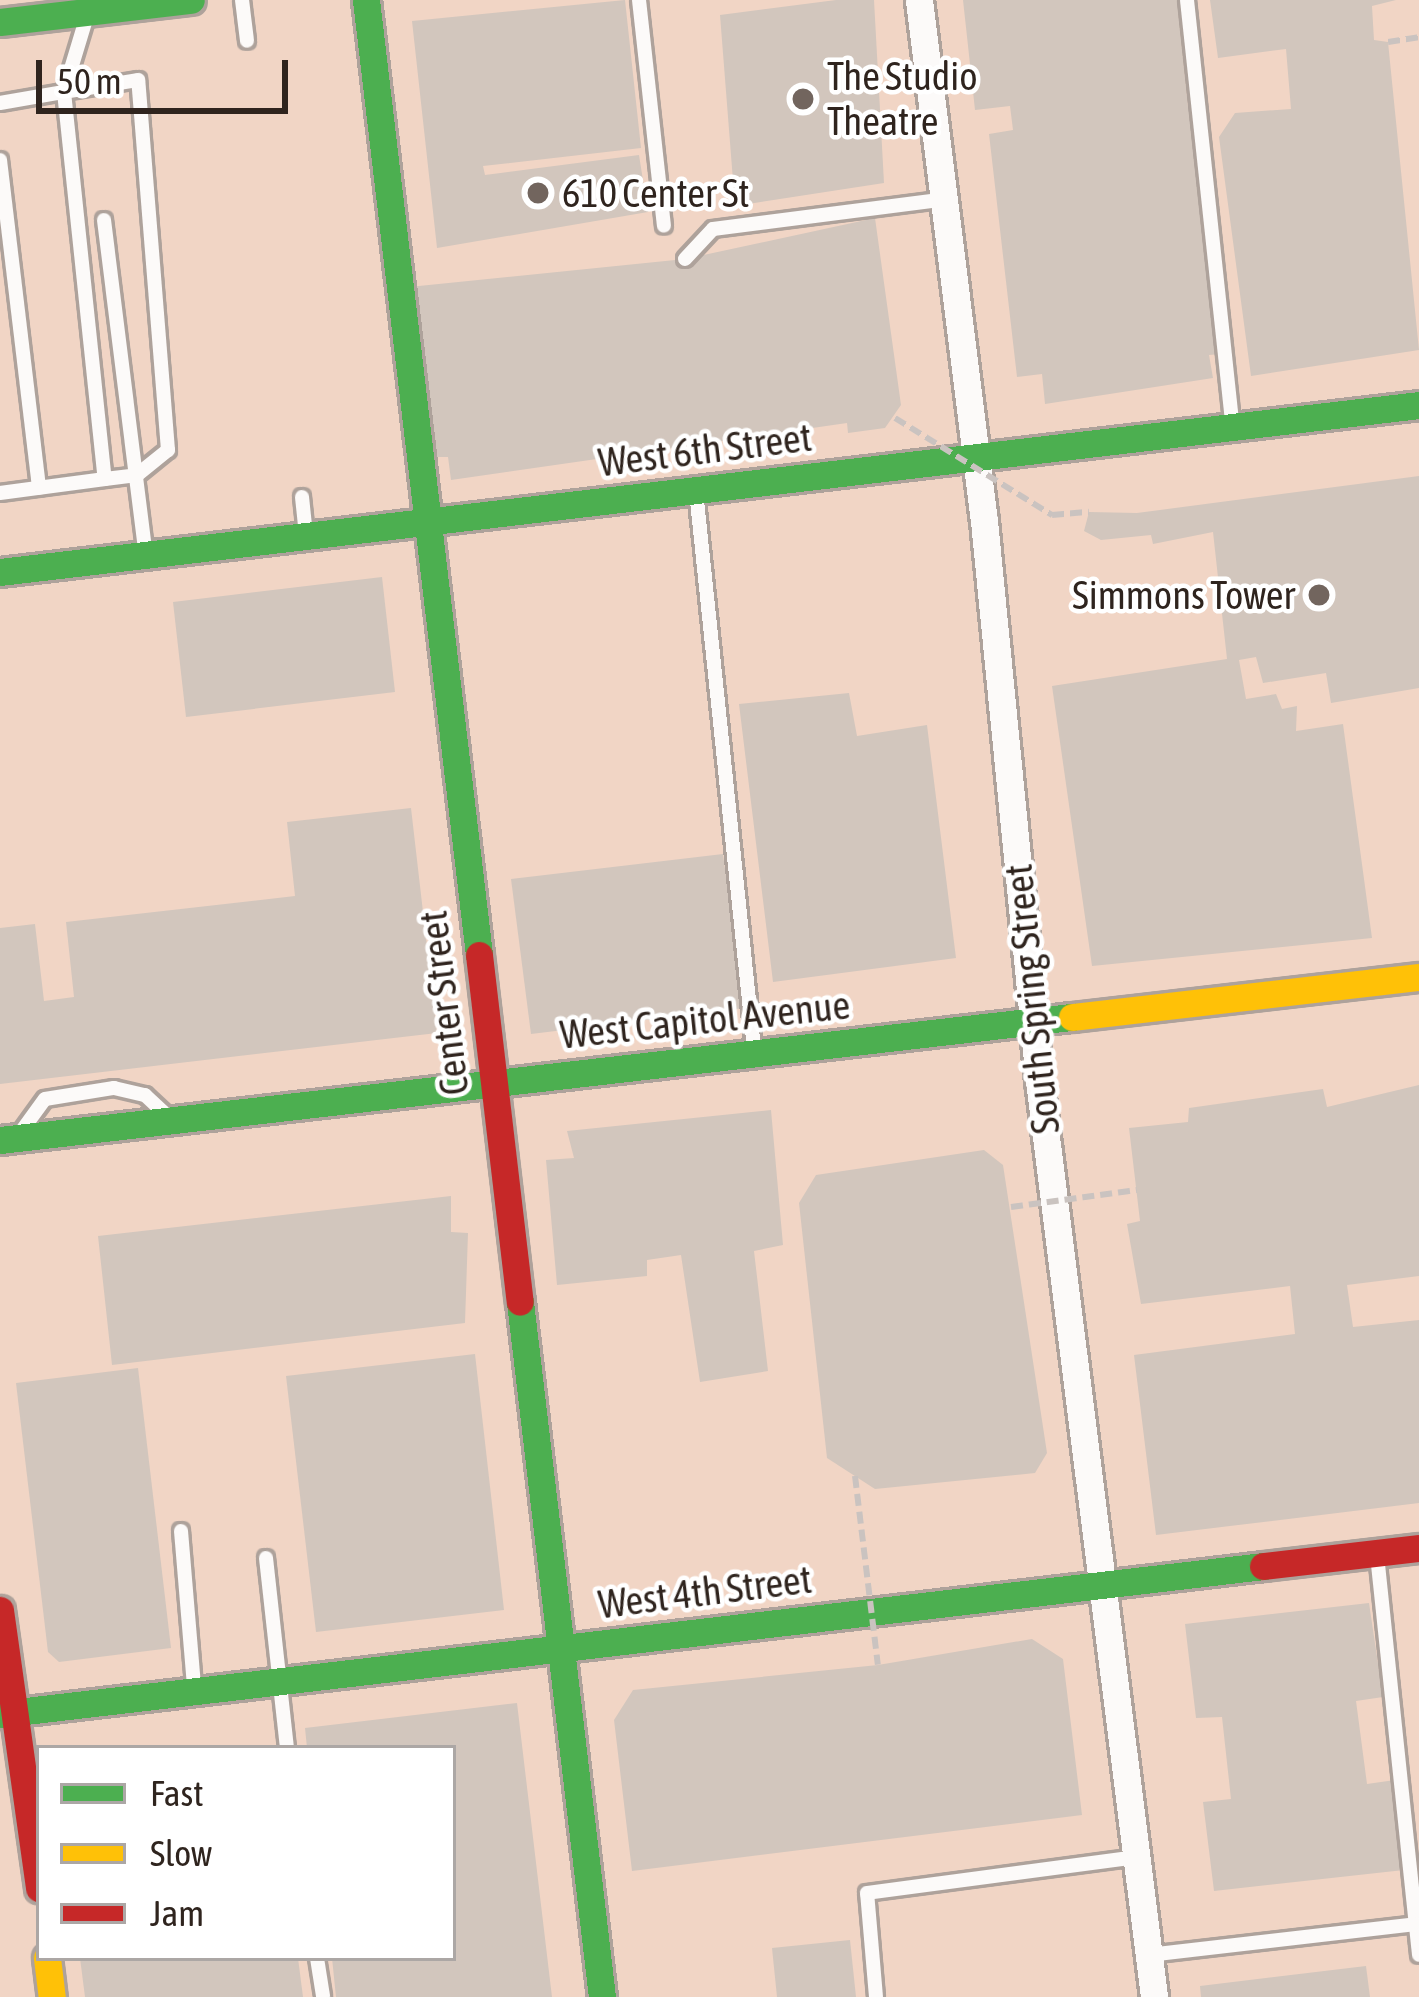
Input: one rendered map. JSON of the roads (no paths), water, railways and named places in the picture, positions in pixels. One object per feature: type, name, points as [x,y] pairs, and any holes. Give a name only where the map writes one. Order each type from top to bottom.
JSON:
[{"type":"street","points":[[0,22],[89,5],[190,0]]},
{"type":"street","name":"Center Street","points":[[366,0],[602,1997]]},
{"type":"street","name":"South Spring Street","points":[[919,0],[1033,1023],[1107,1584],[1154,1997]]},
{"type":"street","name":"West 6th Street","points":[[0,570],[1419,406]]},
{"type":"street","name":"West Capitol Avenue","points":[[8,1139],[1419,976]]},
{"type":"street","name":"West 4th Street","points":[[9,1713],[1419,1547]]},
{"type":"street","points":[[0,1610],[9,1713],[36,1870]]},
{"type":"street","points":[[47,1961],[52,1997]]},
{"type":"lane","points":[[242,0],[247,41]]},
{"type":"lane","points":[[639,0],[664,226]]},
{"type":"lane","points":[[1187,0],[1233,428]]},
{"type":"lane","points":[[89,5],[70,54],[64,92],[105,479]]},
{"type":"lane","points":[[0,103],[138,80],[168,450],[137,475],[0,493]]},
{"type":"lane","points":[[0,160],[39,488]]},
{"type":"lane","points":[[685,259],[712,229],[939,200]]},
{"type":"lane","points":[[849,224],[874,210]]},
{"type":"lane","points":[[104,220],[145,555]]},
{"type":"lane","points":[[696,490],[755,1053]]},
{"type":"lane","points":[[302,497],[307,536]]},
{"type":"lane","points":[[8,1139],[45,1099],[114,1088],[145,1095],[171,1120]]},
{"type":"lane","points":[[181,1532],[194,1690]]},
{"type":"lane","points":[[1377,1552],[1419,1955]]},
{"type":"lane","points":[[266,1558],[287,1745]]},
{"type":"lane","points":[[876,1997],[867,1893],[1136,1857]]},
{"type":"lane","points":[[1149,1954],[1415,1924]]},
{"type":"lane","points":[[317,1961],[323,1997]]},
{"type":"place","name":"The Studio Theatre","points":[[803,99]]},
{"type":"place","name":"610 Center St","points":[[538,193]]},
{"type":"place","name":"Simmons Tower","points":[[1319,595]]}]
